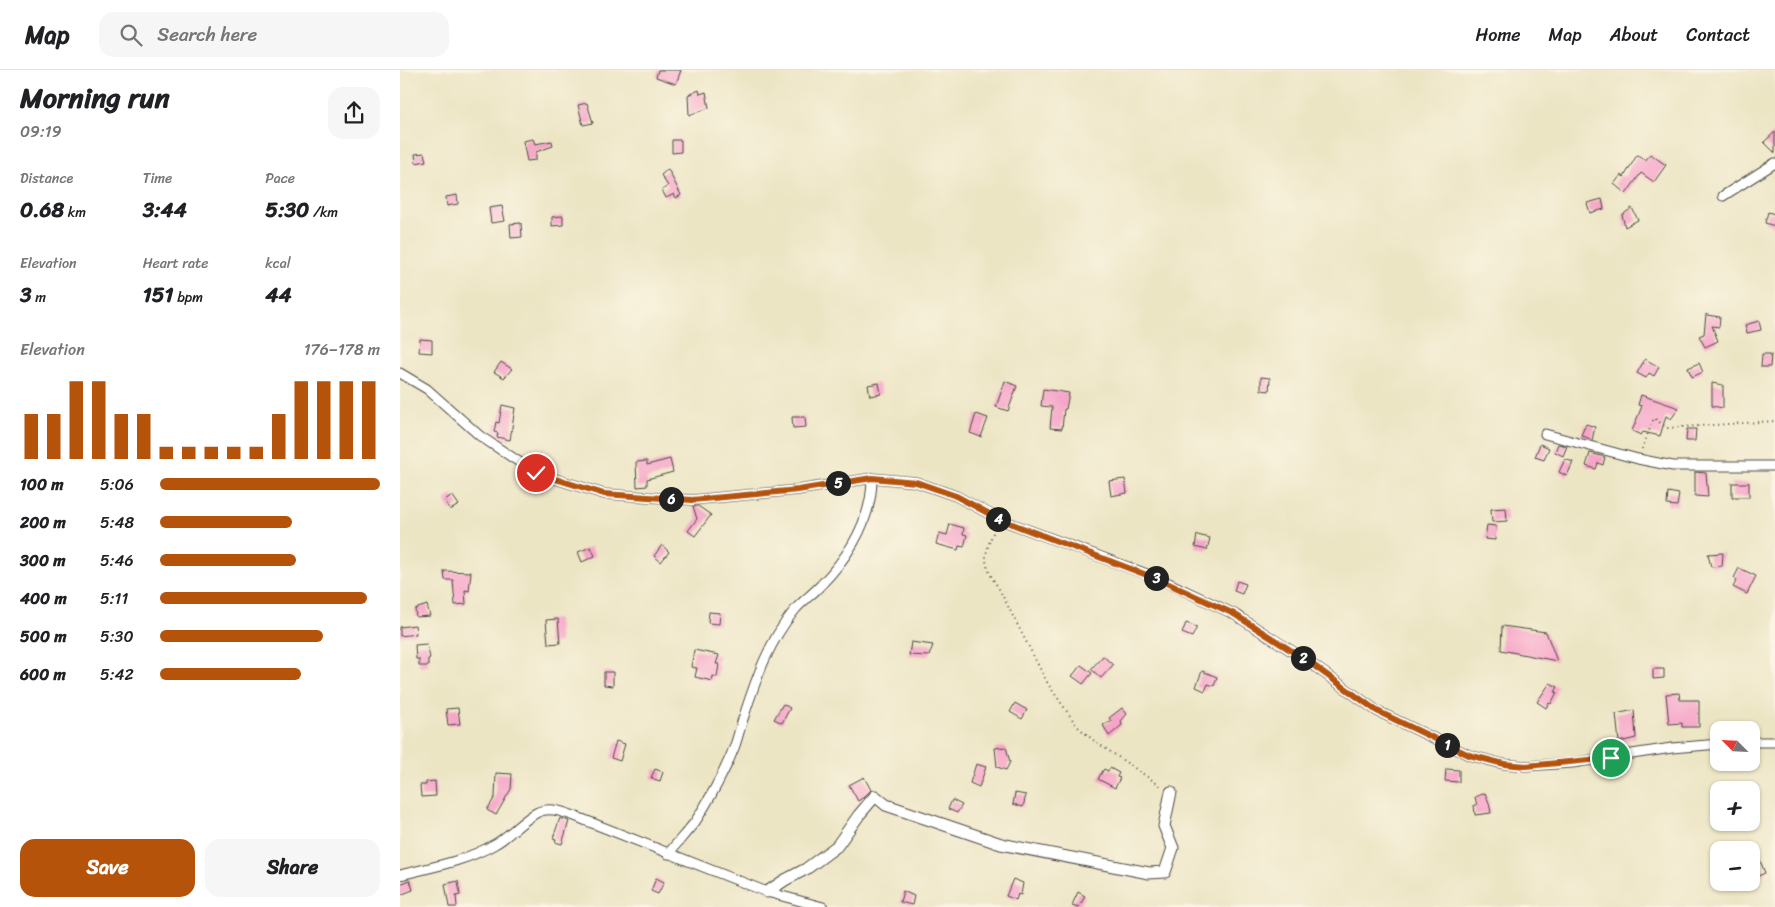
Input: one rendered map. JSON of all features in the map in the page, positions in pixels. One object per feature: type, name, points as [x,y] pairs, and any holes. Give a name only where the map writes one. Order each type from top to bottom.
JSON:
[{"type":"street","points":[[1723,196],[1775,163]]},
{"type":"street","points":[[400,372],[427,389],[480,436],[536,473],[604,494],[692,500],[798,490],[872,478],[916,482],[956,496],[999,519],[1160,580],[1234,614],[1306,660],[1377,711],[1469,755],[1504,764],[1526,766],[1572,763],[1672,748],[1710,745]]},
{"type":"street","points":[[1545,434],[1638,459],[1673,466],[1775,466]]},
{"type":"street","points":[[668,854],[695,821],[718,781],[734,748],[763,662],[781,630],[794,610],[822,584],[843,559],[858,535],[869,510],[872,496],[872,478]]},
{"type":"street","points":[[1760,742],[1775,742]]},
{"type":"street","points":[[767,892],[806,869],[837,846],[875,796],[886,805],[1001,844],[1149,873],[1165,872],[1173,848],[1164,826],[1171,792]]},
{"type":"street","points":[[400,875],[470,857],[496,844],[538,812],[548,810],[559,811],[582,819],[767,892],[823,907]]},
{"type":"path","points":[[1638,459],[1654,418],[1667,428],[1775,421]]},
{"type":"path","points":[[999,519],[986,550],[988,573],[998,587],[1048,684],[1077,726],[1093,740],[1171,792]]},
{"type":"building","points":[[658,70],[681,70],[676,84],[656,77]]},
{"type":"building","points":[[699,90],[700,94],[706,92],[709,108],[689,115],[688,95]]},
{"type":"building","points":[[587,103],[593,123],[583,125],[578,105]]},
{"type":"building","points":[[1775,132],[1775,153],[1764,142]]},
{"type":"building","points":[[533,139],[535,144],[552,141],[553,146],[536,152],[536,160],[527,161],[523,141]]},
{"type":"building","points":[[672,140],[681,140],[681,152],[672,153]]},
{"type":"building","points":[[424,153],[426,161],[416,163],[415,154]]},
{"type":"building","points":[[1650,154],[1666,165],[1654,182],[1641,173],[1626,194],[1614,184],[1621,175],[1624,177],[1637,155],[1646,160]]},
{"type":"building","points":[[668,169],[681,195],[676,198],[674,194],[666,198],[662,190],[668,186],[661,175]]},
{"type":"building","points":[[457,195],[458,204],[447,206],[446,197]]},
{"type":"building","points":[[1602,199],[1604,209],[1590,213],[1587,203]]},
{"type":"building","points":[[502,206],[505,221],[491,223],[489,208]]},
{"type":"building","points":[[1632,208],[1638,220],[1625,227],[1622,215]]},
{"type":"building","points":[[1768,212],[1775,214],[1775,226],[1765,223]]},
{"type":"building","points":[[563,216],[563,225],[552,226],[552,217]]},
{"type":"building","points":[[521,223],[522,237],[511,238],[510,224]]},
{"type":"building","points":[[1706,314],[1720,317],[1719,327],[1712,326],[1718,341],[1705,347],[1699,336],[1704,334]]},
{"type":"building","points":[[1759,321],[1761,330],[1747,333],[1745,325]]},
{"type":"building","points":[[420,339],[432,340],[432,353],[419,352]]},
{"type":"building","points":[[1762,354],[1771,354],[1770,367],[1761,367]]},
{"type":"building","points":[[1645,359],[1659,367],[1654,376],[1649,373],[1646,378],[1637,373]]},
{"type":"building","points":[[501,362],[512,369],[504,378],[494,372]]},
{"type":"building","points":[[1699,363],[1703,372],[1692,377],[1688,368]]},
{"type":"building","points":[[1261,377],[1270,378],[1269,391],[1261,390]]},
{"type":"building","points":[[1005,381],[1017,386],[1008,411],[996,407]]},
{"type":"building","points":[[879,383],[881,394],[870,396],[868,385]]},
{"type":"building","points":[[1712,383],[1723,385],[1723,408],[1712,406]]},
{"type":"building","points":[[1043,389],[1069,393],[1066,409],[1064,409],[1062,429],[1050,428],[1052,407],[1041,406]]},
{"type":"building","points":[[1641,395],[1679,408],[1671,419],[1666,416],[1660,436],[1643,432],[1641,435],[1632,431],[1642,406],[1638,405]]},
{"type":"building","points":[[502,405],[515,408],[510,440],[497,437],[498,433],[494,432],[496,422],[499,423]]},
{"type":"building","points":[[976,414],[988,418],[981,437],[970,433]]},
{"type":"building","points":[[792,417],[805,417],[806,427],[793,428]]},
{"type":"building","points":[[1586,424],[1595,427],[1592,440],[1581,435]]},
{"type":"building","points":[[1687,429],[1696,429],[1695,441],[1686,441]]},
{"type":"building","points":[[1540,444],[1549,448],[1544,460],[1535,457]]},
{"type":"building","points":[[1558,444],[1567,446],[1563,456],[1555,452]]},
{"type":"building","points":[[1590,453],[1605,457],[1603,465],[1598,463],[1596,469],[1586,466]]},
{"type":"building","points":[[670,459],[673,472],[647,479],[647,486],[637,487],[636,462],[647,461],[647,465]]},
{"type":"building","points":[[1565,459],[1573,462],[1567,476],[1559,472]]},
{"type":"building","points":[[1695,472],[1706,473],[1708,497],[1695,496]]},
{"type":"building","points":[[1125,479],[1127,493],[1111,496],[1109,481]]},
{"type":"building","points":[[1732,483],[1749,483],[1749,497],[1732,497]]},
{"type":"building","points":[[1668,492],[1679,494],[1677,506],[1667,505]]},
{"type":"building","points":[[452,495],[459,505],[450,510],[445,500]]},
{"type":"building","points":[[693,506],[698,506],[711,515],[695,536],[688,531],[697,519]]},
{"type":"building","points":[[1506,508],[1507,521],[1492,522],[1491,509]]},
{"type":"building","points":[[950,524],[964,528],[963,534],[967,535],[964,547],[959,546],[958,550],[936,544],[939,533],[947,535]]},
{"type":"building","points":[[1487,525],[1496,526],[1495,540],[1485,539]]},
{"type":"building","points":[[1197,535],[1210,538],[1207,550],[1195,547]]},
{"type":"building","points":[[662,545],[669,552],[661,562],[654,556]]},
{"type":"building","points":[[591,547],[595,556],[582,562],[578,552]]},
{"type":"building","points":[[1723,553],[1722,566],[1711,567],[1708,554]]},
{"type":"building","points":[[1739,568],[1756,576],[1747,594],[1733,587],[1737,580],[1734,578]]},
{"type":"building","points":[[444,571],[471,572],[469,591],[465,590],[466,604],[455,605],[453,580],[445,580]]},
{"type":"building","points":[[1237,581],[1246,584],[1242,594],[1234,591]]},
{"type":"building","points":[[427,605],[430,616],[416,617],[415,609]]},
{"type":"building","points":[[709,612],[720,613],[719,624],[708,623]]},
{"type":"building","points":[[558,619],[560,643],[548,644],[546,620]]},
{"type":"building","points":[[1186,623],[1197,627],[1192,637],[1182,633]]},
{"type":"building","points":[[415,625],[416,634],[400,636],[400,627]]},
{"type":"building","points":[[1502,626],[1546,632],[1557,661],[1501,650]]},
{"type":"building","points":[[911,642],[933,645],[929,656],[909,655]]},
{"type":"building","points":[[427,644],[430,658],[428,659],[428,666],[419,666],[419,659],[416,659],[415,645]]},
{"type":"building","points":[[694,650],[719,655],[716,664],[719,664],[717,677],[713,676],[712,681],[695,677],[697,668],[691,667]]},
{"type":"building","points":[[1103,656],[1113,665],[1101,678],[1091,669]]},
{"type":"building","points":[[1081,665],[1092,673],[1083,684],[1072,676]]},
{"type":"building","points":[[1653,669],[1664,669],[1664,678],[1653,679]]},
{"type":"building","points":[[1202,671],[1217,677],[1214,686],[1208,684],[1205,691],[1196,687]]},
{"type":"building","points":[[604,672],[613,672],[613,686],[604,685]]},
{"type":"building","points":[[1550,683],[1558,687],[1551,704],[1549,703],[1546,708],[1537,702]]},
{"type":"building","points":[[1679,693],[1680,700],[1699,700],[1699,727],[1682,727],[1682,723],[1669,724],[1666,694]]},
{"type":"building","points":[[1015,703],[1027,710],[1022,719],[1010,712]]},
{"type":"building","points":[[783,704],[790,708],[782,723],[774,719]]},
{"type":"building","points":[[458,708],[460,724],[448,725],[446,709]]},
{"type":"building","points":[[1122,708],[1127,714],[1121,721],[1122,725],[1109,736],[1103,725],[1111,721],[1109,718]]},
{"type":"building","points":[[1634,710],[1636,738],[1619,742],[1616,714]]},
{"type":"building","points":[[616,741],[625,744],[620,761],[611,758]]},
{"type":"building","points":[[1006,747],[1010,762],[1006,770],[997,767],[995,748]]},
{"type":"building","points":[[976,764],[986,767],[979,787],[970,783]]},
{"type":"building","points":[[1110,768],[1119,773],[1117,777],[1120,778],[1115,788],[1098,779],[1104,769],[1108,771]]},
{"type":"building","points":[[655,769],[663,772],[660,781],[651,778]]},
{"type":"building","points":[[1446,769],[1459,770],[1459,782],[1445,781]]},
{"type":"building","points":[[496,773],[512,774],[511,789],[496,815],[487,810],[495,797]]},
{"type":"building","points":[[864,777],[871,790],[858,801],[849,785]]},
{"type":"building","points":[[435,781],[436,796],[421,797],[420,785],[426,785],[426,782]]},
{"type":"building","points":[[1015,793],[1026,795],[1023,807],[1013,804]]},
{"type":"building","points":[[1485,793],[1491,813],[1475,815],[1474,805],[1477,805],[1475,797]]},
{"type":"building","points":[[952,800],[962,805],[957,813],[948,809]]},
{"type":"building","points":[[560,818],[569,821],[562,844],[555,842],[556,839],[553,838]]},
{"type":"building","points":[[1760,860],[1765,873],[1760,875]]},
{"type":"building","points":[[656,878],[664,882],[658,894],[651,891]]},
{"type":"building","points":[[1013,879],[1023,883],[1021,895],[1018,894],[1016,900],[1006,896]]},
{"type":"building","points":[[410,880],[413,890],[400,895],[400,884]]},
{"type":"building","points":[[458,881],[460,895],[456,896],[457,907],[449,907],[445,884]]},
{"type":"building","points":[[903,891],[914,896],[912,905],[900,902]]},
{"type":"building","points":[[1078,892],[1085,896],[1079,907],[1072,905]]},
{"type":"route","points":[[536,473],[604,494],[692,500],[798,490],[872,478],[916,482],[956,496],[999,519],[1160,580],[1234,614],[1306,660],[1377,711],[1469,755],[1504,764],[1526,766],[1611,758]]}]
